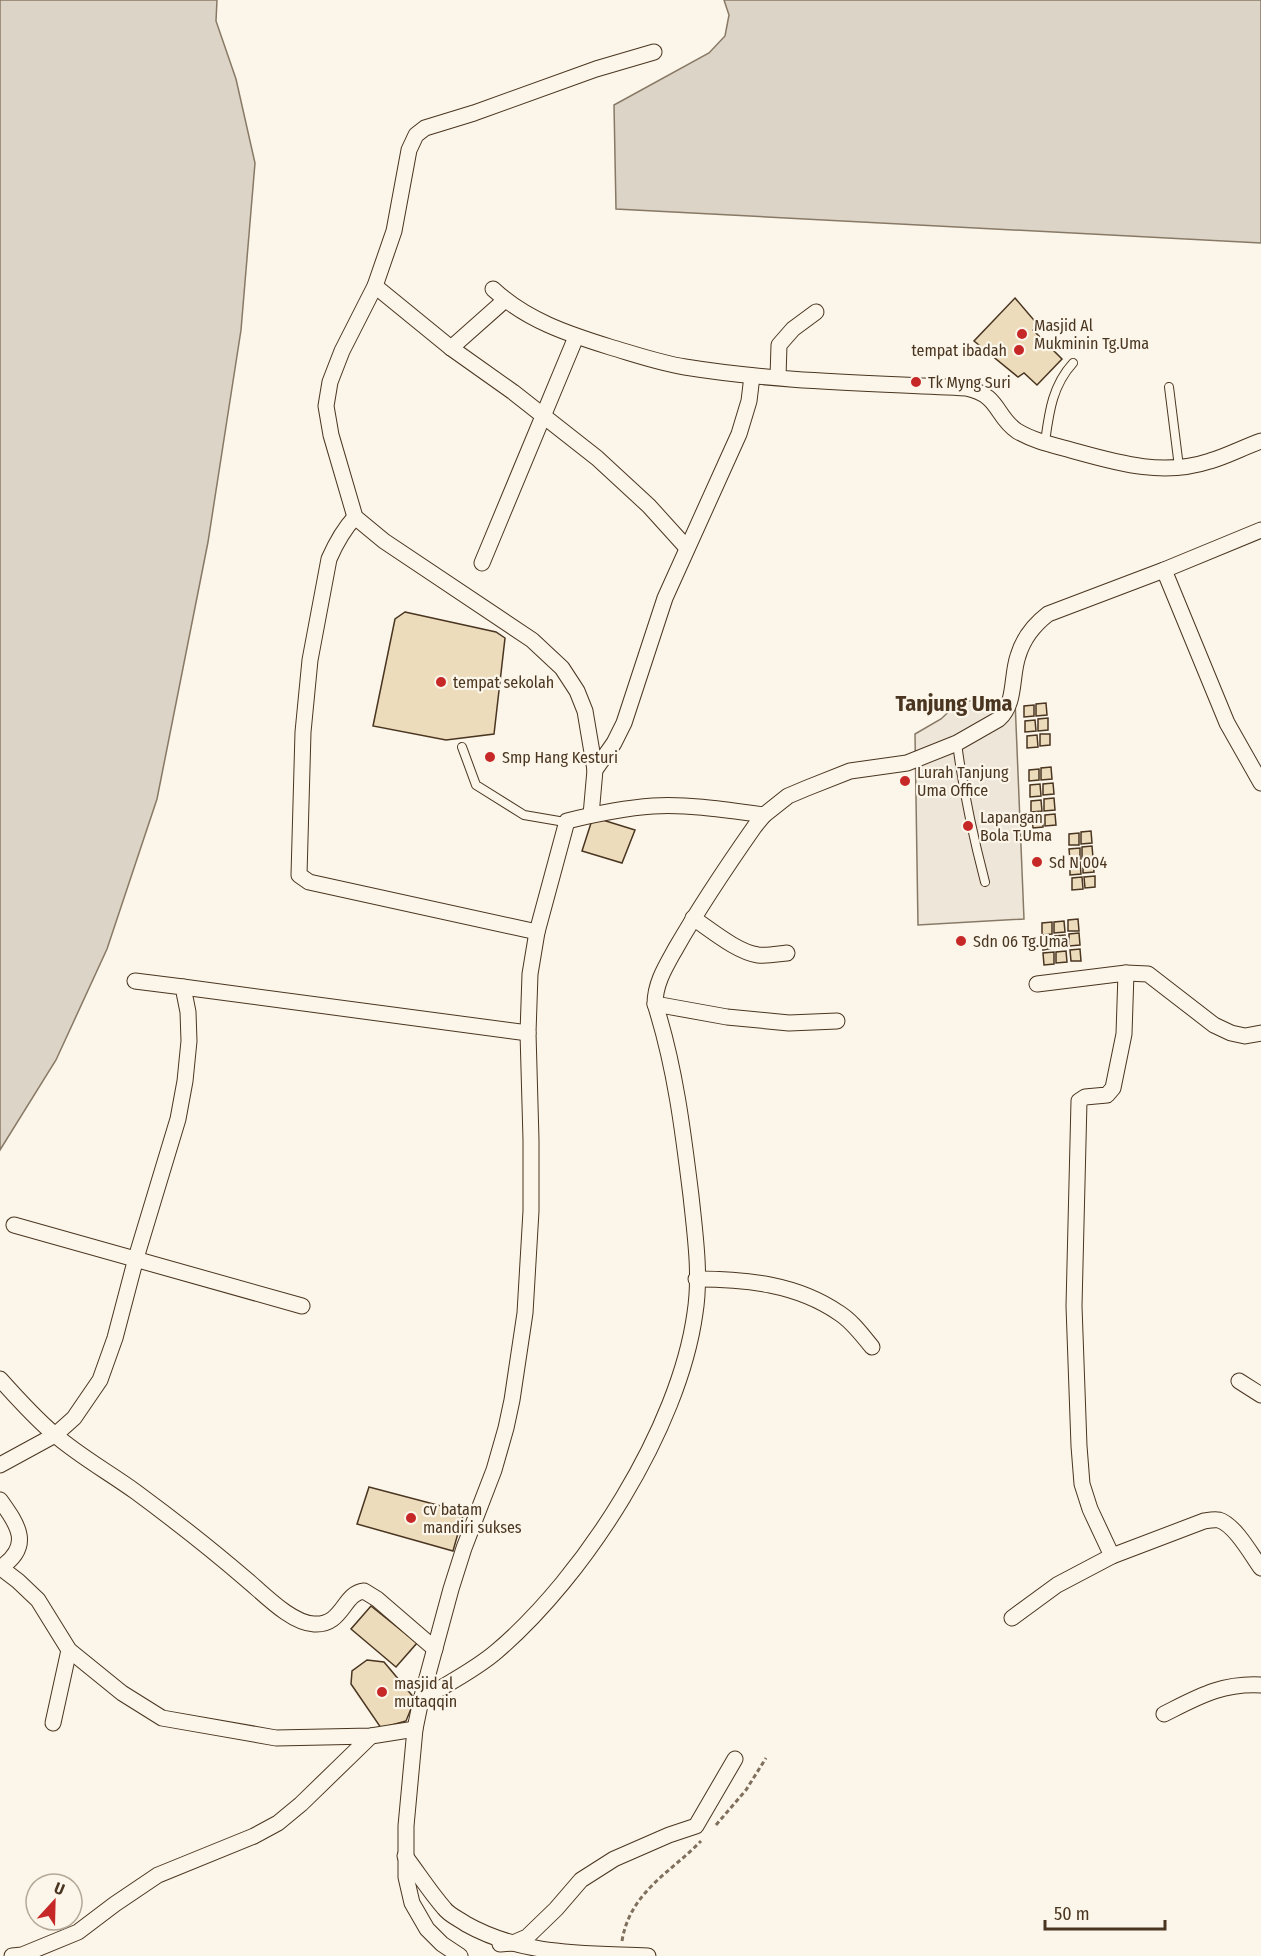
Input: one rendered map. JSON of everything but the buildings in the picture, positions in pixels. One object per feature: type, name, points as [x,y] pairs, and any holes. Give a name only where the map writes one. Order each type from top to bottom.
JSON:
[{"type":"street","points":[[591,815],[595,770],[585,711],[578,691],[562,668],[532,640],[384,541],[355,517],[331,435],[326,406],[334,371],[375,286],[394,231],[409,150],[416,135],[425,128],[474,113],[596,69],[654,52]]},
{"type":"street","points":[[375,286],[451,348],[513,392],[597,458],[649,506],[687,548]]},
{"type":"street","points":[[493,289],[505,300],[539,321],[576,337],[683,367],[752,375],[977,390],[985,394],[1017,430],[1045,442],[1120,463],[1153,469],[1179,467],[1208,462],[1261,441]]},
{"type":"street","points":[[451,348],[505,300]]},
{"type":"street","points":[[778,377],[779,345],[793,329],[816,312]]},
{"type":"street","points":[[482,563],[576,337]]},
{"type":"street","points":[[595,770],[614,743],[624,723],[665,598],[739,434],[749,401],[752,375]]},
{"type":"street","points":[[355,517],[341,536],[329,560],[310,660],[303,732],[299,875],[309,882],[537,932]]},
{"type":"street","points":[[421,1700],[478,1666],[524,1627],[579,1563],[630,1485],[653,1442],[678,1385],[695,1313],[695,1235],[680,1107],[655,1004],[655,995],[662,975],[693,918],[754,826],[788,796],[850,771],[907,763],[957,743],[999,719],[1004,714],[1011,694],[1018,656],[1030,632],[1048,614],[1261,530]]},
{"type":"street","points":[[1164,570],[1227,723],[1261,783]]},
{"type":"street","points":[[460,1956],[442,1944],[427,1929],[412,1903],[406,1877],[406,1826],[415,1729],[421,1700],[464,1548],[494,1470],[506,1428],[525,1313],[531,1211],[528,1033],[530,974],[537,932],[567,820],[609,811],[654,806],[696,806],[764,816]]},
{"type":"street","points":[[693,918],[741,950],[766,955],[787,953]]},
{"type":"street","points":[[1112,1556],[1090,1509],[1082,1484],[1074,1306],[1075,1217],[1079,1101],[1085,1096],[1107,1095],[1113,1088],[1124,1034],[1126,973]]},
{"type":"street","points":[[1037,984],[1126,973],[1148,974],[1214,1025],[1231,1033],[1245,1036],[1261,1034]]},
{"type":"street","points":[[135,981],[528,1033]]},
{"type":"street","points":[[0,1465],[55,1435],[74,1418],[100,1380],[115,1338],[136,1258],[178,1119],[189,1041],[188,1011],[183,987]]},
{"type":"street","points":[[655,1004],[727,1017],[789,1023],[837,1021]]},
{"type":"street","points":[[14,1225],[302,1306]]},
{"type":"street","points":[[696,1279],[769,1283],[806,1295],[840,1313],[872,1347]]},
{"type":"street","points":[[0,1379],[55,1435],[204,1543],[296,1619],[315,1625],[326,1623],[336,1618],[357,1592],[364,1591],[377,1599],[435,1649]]},
{"type":"street","points":[[1239,1381],[1261,1395]]},
{"type":"street","points":[[0,1500],[20,1530],[18,1545],[14,1553],[9,1562],[1,1568],[38,1600],[69,1650],[122,1693],[162,1718],[276,1738],[371,1736],[415,1729]]},
{"type":"street","points":[[1012,1618],[1058,1585],[1112,1556],[1204,1521],[1215,1519],[1228,1525],[1261,1568]]},
{"type":"street","points":[[53,1723],[69,1650]]},
{"type":"street","points":[[1164,1714],[1223,1687],[1242,1684],[1261,1685]]},
{"type":"street","points":[[12,1956],[35,1953],[78,1932],[158,1875],[254,1836],[278,1823],[301,1804],[371,1736]]},
{"type":"street","points":[[500,1944],[513,1943],[526,1937],[556,1909],[581,1880],[614,1859],[696,1826],[735,1759]]},
{"type":"street","points":[[405,1856],[445,1910],[479,1934],[500,1944],[518,1950],[549,1954],[648,1956]]},
{"type":"lane","points":[[1045,442],[1050,405],[1057,385],[1064,372],[1073,363]]},
{"type":"lane","points":[[1169,387],[1179,467]]},
{"type":"lane","points":[[957,743],[970,825],[985,882]]},
{"type":"lane","points":[[462,747],[476,785],[524,815],[567,820]]},
{"type":"path","points":[[712,1829],[746,1790],[766,1758]]},
{"type":"path","points":[[620,1955],[624,1928],[633,1908],[653,1883],[688,1854],[704,1837]]},
{"type":"shaded area","points":[[0,0],[217,0],[216,21],[236,79],[255,163],[241,330],[208,542],[157,799],[107,949],[56,1060],[0,1150]]},
{"type":"shaded area","points":[[724,0],[1261,0],[1261,243],[616,209],[614,105],[709,53],[725,36],[729,15]]},
{"type":"shaded area","name":"Lapangan Bola T.Uma","points":[[1015,700],[1024,919],[918,925],[915,734],[941,719],[960,701]]},
{"type":"place","name":"Masjid Al Mukminin Tg.Uma","points":[[1022,334]]},
{"type":"place","name":"tempat ibadah","points":[[1019,350]]},
{"type":"place","name":"Tk Myng Suri","points":[[916,382]]},
{"type":"place","name":"tempat sekolah","points":[[441,682]]},
{"type":"place","name":"Smp Hang Kesturi","points":[[490,757]]},
{"type":"place","name":"Lurah Tanjung Uma Office","points":[[905,781]]},
{"type":"place","name":"Lapangan Bola T.Uma","points":[[968,826]]},
{"type":"place","name":"Sd N 004","points":[[1037,862]]},
{"type":"place","name":"Sdn 06 Tg.Uma","points":[[961,941]]},
{"type":"place","name":"cv batam mandiri sukses","points":[[411,1518]]},
{"type":"place","name":"masjid al mutaqqin","points":[[382,1692]]},
{"type":"district","name":"Tanjung Uma","points":[[954,703]]}]
